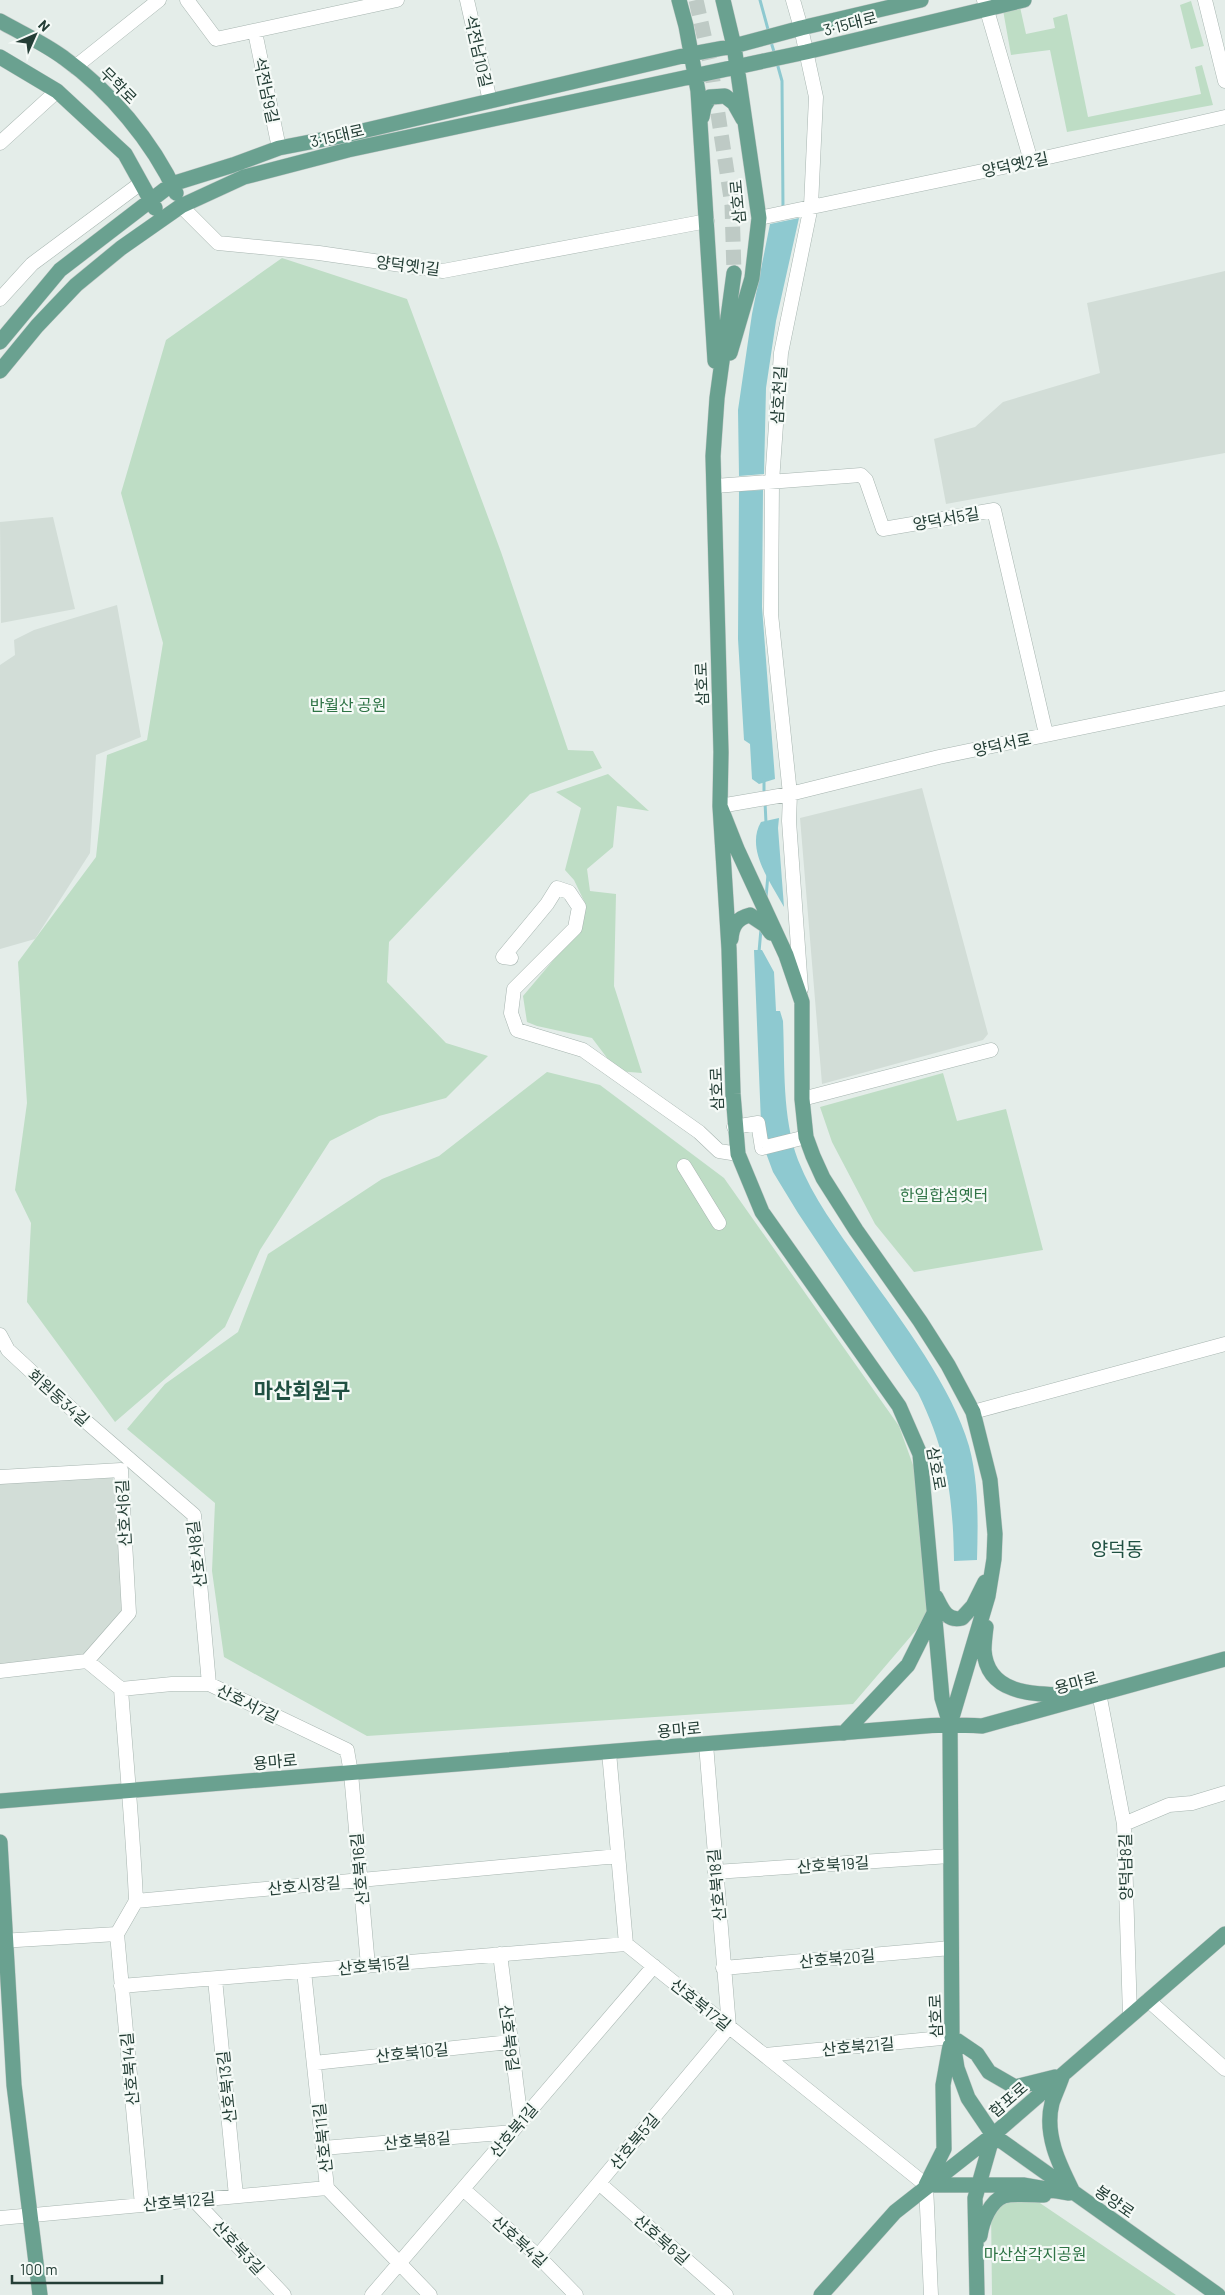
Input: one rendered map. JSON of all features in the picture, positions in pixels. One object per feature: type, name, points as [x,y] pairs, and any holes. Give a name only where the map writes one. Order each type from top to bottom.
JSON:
[{"type":"main road","name":"삼호로","points":[[679,0],[691,54],[700,129],[717,398]]},
{"type":"main road","name":"삼호로","points":[[717,398],[752,278],[763,217],[746,125],[742,64],[724,0]]},
{"type":"main road","name":"3·15대로","points":[[0,342],[60,270],[172,184],[234,166],[279,148],[691,54],[738,45],[921,0]]},
{"type":"main road","name":"3·15대로","points":[[0,371],[37,326],[76,285],[121,248],[182,206],[244,176],[329,155],[804,52],[985,4],[1024,0]]},
{"type":"main road","name":"무학로","points":[[0,21],[42,44],[75,67],[121,111],[146,140],[172,184],[182,206]]},
{"type":"main road","points":[[0,56],[57,91],[125,154],[162,219]]},
{"type":"main road","points":[[700,129],[704,107],[710,97],[725,96],[734,104],[746,125]]},
{"type":"main road","name":"삼호로","points":[[734,273],[717,398],[713,456],[720,806],[729,949],[734,1127],[738,1154],[762,1212],[899,1406],[920,1454],[942,1698],[950,1724]]},
{"type":"main road","points":[[720,806],[786,955]]},
{"type":"main road","points":[[729,949],[732,930],[742,917],[750,915],[765,925],[786,955]]},
{"type":"main road","name":"삼호로","points":[[786,955],[802,1002],[801,1138],[823,1178],[856,1230],[920,1321],[948,1365],[973,1412],[990,1480],[994,1534],[988,1596],[950,1724],[950,1856],[952,2037],[957,2068],[968,2098],[993,2135]]},
{"type":"main road","points":[[933,1591],[944,1613],[950,1618],[962,1618],[973,1606],[992,1568]]},
{"type":"main road","points":[[988,1596],[984,1651],[993,1674],[1001,1683],[1024,1693],[1094,1695]]},
{"type":"main road","points":[[844,1733],[908,1665],[934,1612]]},
{"type":"main road","name":"용마로","points":[[0,1801],[950,1724],[982,1726],[1225,1659]]},
{"type":"main road","points":[[0,1842],[4,1941],[14,2085],[40,2295]]},
{"type":"main road","name":"합포로","points":[[821,2295],[895,2212],[926,2185],[993,2135],[1225,1934]]},
{"type":"main road","points":[[1063,2075],[1015,2087],[989,2072],[977,2054],[952,2037],[943,2085],[944,2149],[926,2185],[979,2183],[1023,2185],[1074,2194]]},
{"type":"main road","points":[[1063,2075],[1052,2105],[1051,2138],[1057,2159],[1074,2194]]},
{"type":"main road","points":[[977,2295],[975,2198],[993,2135]]},
{"type":"main road","name":"봉양로","points":[[993,2135],[1218,2295]]},
{"type":"main road","points":[[976,2260],[981,2226],[994,2202],[1005,2195],[1074,2194]]},
{"type":"street","points":[[187,0],[216,38],[255,32],[397,0]]},
{"type":"street","name":"석전남10길","points":[[467,0],[490,101]]},
{"type":"street","name":"삼호천길","points":[[793,0],[798,29],[816,97],[808,207],[781,353],[769,482],[772,614],[802,1002]]},
{"type":"street","points":[[1205,0],[1225,81]]},
{"type":"street","points":[[75,67],[156,1]]},
{"type":"street","points":[[985,4],[1031,161]]},
{"type":"street","name":"석전남9길","points":[[255,32],[279,148]]},
{"type":"street","points":[[0,143],[57,91]]},
{"type":"street","name":"양덕옛2길","points":[[763,217],[1031,161],[1225,117]]},
{"type":"street","points":[[0,299],[32,264],[141,183]]},
{"type":"street","name":"양덕옛1길","points":[[182,206],[218,243],[319,253],[443,271],[706,221]]},
{"type":"street","name":"양덕서5길","points":[[769,482],[861,475],[866,480],[883,529],[994,510],[1046,734]]},
{"type":"street","points":[[715,486],[769,482]]},
{"type":"street","name":"양덕서로","points":[[720,806],[785,795],[940,757],[1225,698]]},
{"type":"street","points":[[511,958],[503,957],[547,904],[556,888],[570,892],[579,907],[575,928],[514,990],[511,1013],[518,1030],[583,1050],[699,1132],[719,1151],[738,1154]]},
{"type":"street","points":[[802,1099],[991,1050]]},
{"type":"street","points":[[734,1127],[758,1123],[762,1148],[801,1138]]},
{"type":"street","points":[[684,1166],[719,1223]]},
{"type":"street","name":"회원동34길","points":[[0,1335],[8,1350],[124,1455]]},
{"type":"street","points":[[973,1412],[1225,1344]]},
{"type":"street","points":[[121,1470],[124,1455]]},
{"type":"street","name":"산호서8길","points":[[124,1455],[194,1515],[209,1684]]},
{"type":"street","name":"산호서6길","points":[[0,1477],[121,1470],[129,1613],[87,1661]]},
{"type":"street","points":[[0,1671],[87,1661],[121,1690],[128,1790],[132,1817],[136,1901],[116,1934],[4,1941]]},
{"type":"street","name":"산호서7길","points":[[121,1690],[172,1684],[209,1684],[347,1750],[351,1773]]},
{"type":"street","points":[[1094,1695],[1124,1824]]},
{"type":"street","name":"산호북18길","points":[[706,1744],[729,2027]]},
{"type":"street","points":[[609,1752],[626,1944]]},
{"type":"street","name":"산호북16길","points":[[351,1773],[368,1966]]},
{"type":"street","name":"양덕남8길","points":[[1130,2016],[1124,1824],[1169,1806],[1192,1803],[1225,1793]]},
{"type":"street","name":"산호시장길","points":[[136,1901],[618,1856]]},
{"type":"street","name":"산호북19길","points":[[715,1872],[950,1856]]},
{"type":"street","name":"산호북14길","points":[[116,1934],[142,2205]]},
{"type":"street","name":"산호북15길","points":[[121,1986],[626,1944]]},
{"type":"street","name":"산호북17길","points":[[626,1944],[926,2185]]},
{"type":"street","name":"산호북20길","points":[[724,1968],[952,1948]]},
{"type":"street","name":"산호북9길","points":[[500,1954],[521,2121]]},
{"type":"street","name":"산호북1길","points":[[372,2295],[654,1966]]},
{"type":"street","name":"산호북11길","points":[[304,1971],[327,2188],[430,2295]]},
{"type":"street","name":"산호북13길","points":[[215,1978],[236,2196]]},
{"type":"street","points":[[1148,2000],[1225,2070]]},
{"type":"street","name":"산호북5길","points":[[538,2256],[729,2027]]},
{"type":"street","name":"산호북21길","points":[[765,2055],[952,2037]]},
{"type":"street","name":"산호북10길","points":[[314,2063],[510,2042]]},
{"type":"street","name":"산호북8길","points":[[323,2148],[512,2132]]},
{"type":"street","name":"산호북6길","points":[[599,2183],[726,2295]]},
{"type":"street","points":[[926,2185],[931,2295]]},
{"type":"street","name":"산호북12길","points":[[0,2218],[327,2188]]},
{"type":"street","name":"산호북4길","points":[[463,2190],[538,2256],[576,2295]]},
{"type":"street","name":"산호북3길","points":[[194,2200],[284,2295]]},
{"type":"shaded area","points":[[1225,271],[1225,453],[946,504],[934,439],[975,427],[1003,402],[1100,373],[1087,303]]},
{"type":"shaded area","points":[[53,517],[75,609],[1,623],[0,522]]},
{"type":"shaded area","points":[[117,605],[141,737],[96,755],[90,853],[35,939],[0,949],[0,665],[15,655],[14,640],[34,630]]},
{"type":"shaded area","points":[[922,788],[988,1034],[983,1040],[822,1084],[800,818]]},
{"type":"shaded area","points":[[113,1475],[125,1611],[84,1656],[0,1665],[0,1483]]},
{"type":"green space","points":[[1191,1],[1204,46],[1191,49],[1180,5]]},
{"type":"green space","points":[[1020,7],[1026,34],[1055,28],[1053,18],[1067,14],[1088,117],[1201,94],[1195,67],[1202,65],[1213,105],[1067,132],[1050,50],[1011,55],[1003,10]]},
{"type":"green space","name":"반월산 공원","points":[[282,258],[407,299],[501,552],[568,750],[593,751],[602,768],[530,794],[389,942],[387,982],[446,1043],[488,1056],[446,1098],[379,1116],[330,1141],[260,1250],[225,1327],[115,1422],[27,1302],[31,1223],[15,1190],[27,1103],[18,962],[96,857],[107,755],[147,740],[163,643],[121,493],[166,340]]},
{"type":"green space","points":[[608,774],[649,811],[617,806],[613,847],[587,869],[590,891],[616,894],[614,986],[642,1073],[617,1071],[592,1038],[527,1022],[523,996],[583,925],[585,903],[574,880],[565,870],[581,808],[556,792]]},
{"type":"green space","points":[[547,1072],[600,1085],[724,1178],[899,1426],[918,1479],[929,1615],[853,1704],[367,1736],[224,1657],[212,1571],[215,1503],[127,1429],[165,1384],[238,1332],[268,1254],[382,1179],[439,1156]]},
{"type":"green space","name":"한일합섬옛터","points":[[943,1073],[957,1121],[1006,1109],[1043,1250],[914,1272],[875,1224],[832,1142],[820,1107]]},
{"type":"green space","name":"마산삼각지공원","points":[[1031,2197],[1176,2295],[992,2295],[991,2207]]},
{"type":"water","points":[[799,218],[776,321],[766,388],[764,474],[739,476],[738,410],[752,314],[770,224]]},
{"type":"water","points":[[763,490],[762,607],[775,779],[759,784],[752,779],[750,744],[744,740],[738,639],[739,491]]},
{"type":"water","points":[[779,818],[778,828],[784,907],[762,866],[756,843],[757,832],[761,822]]},
{"type":"water","points":[[754,950],[762,950],[774,972],[776,1011],[780,1011],[783,1021],[785,1092],[789,1127],[804,1174],[818,1201],[835,1227],[922,1352],[937,1376],[961,1423],[969,1446],[975,1474],[978,1517],[977,1560],[954,1561],[950,1495],[942,1455],[928,1414],[918,1393],[798,1213],[773,1172],[766,1153],[761,1123]]},
{"type":"waterway","points":[[760,0],[769,33]]},
{"type":"waterway","points":[[771,42],[775,55]]},
{"type":"waterway","points":[[777,63],[782,81],[783,209]]},
{"type":"waterway","points":[[764,779],[764,796]]},
{"type":"waterway","points":[[765,802],[766,823]]},
{"type":"waterway","points":[[766,898],[768,874]]},
{"type":"waterway","points":[[759,952],[761,929]]},
{"type":"tunnel","points":[[696,0],[710,62],[732,205],[734,273]]},
{"type":"district","name":"마산회원구","points":[[302,1389]]},
{"type":"district","name":"양덕동","points":[[1117,1548]]}]
